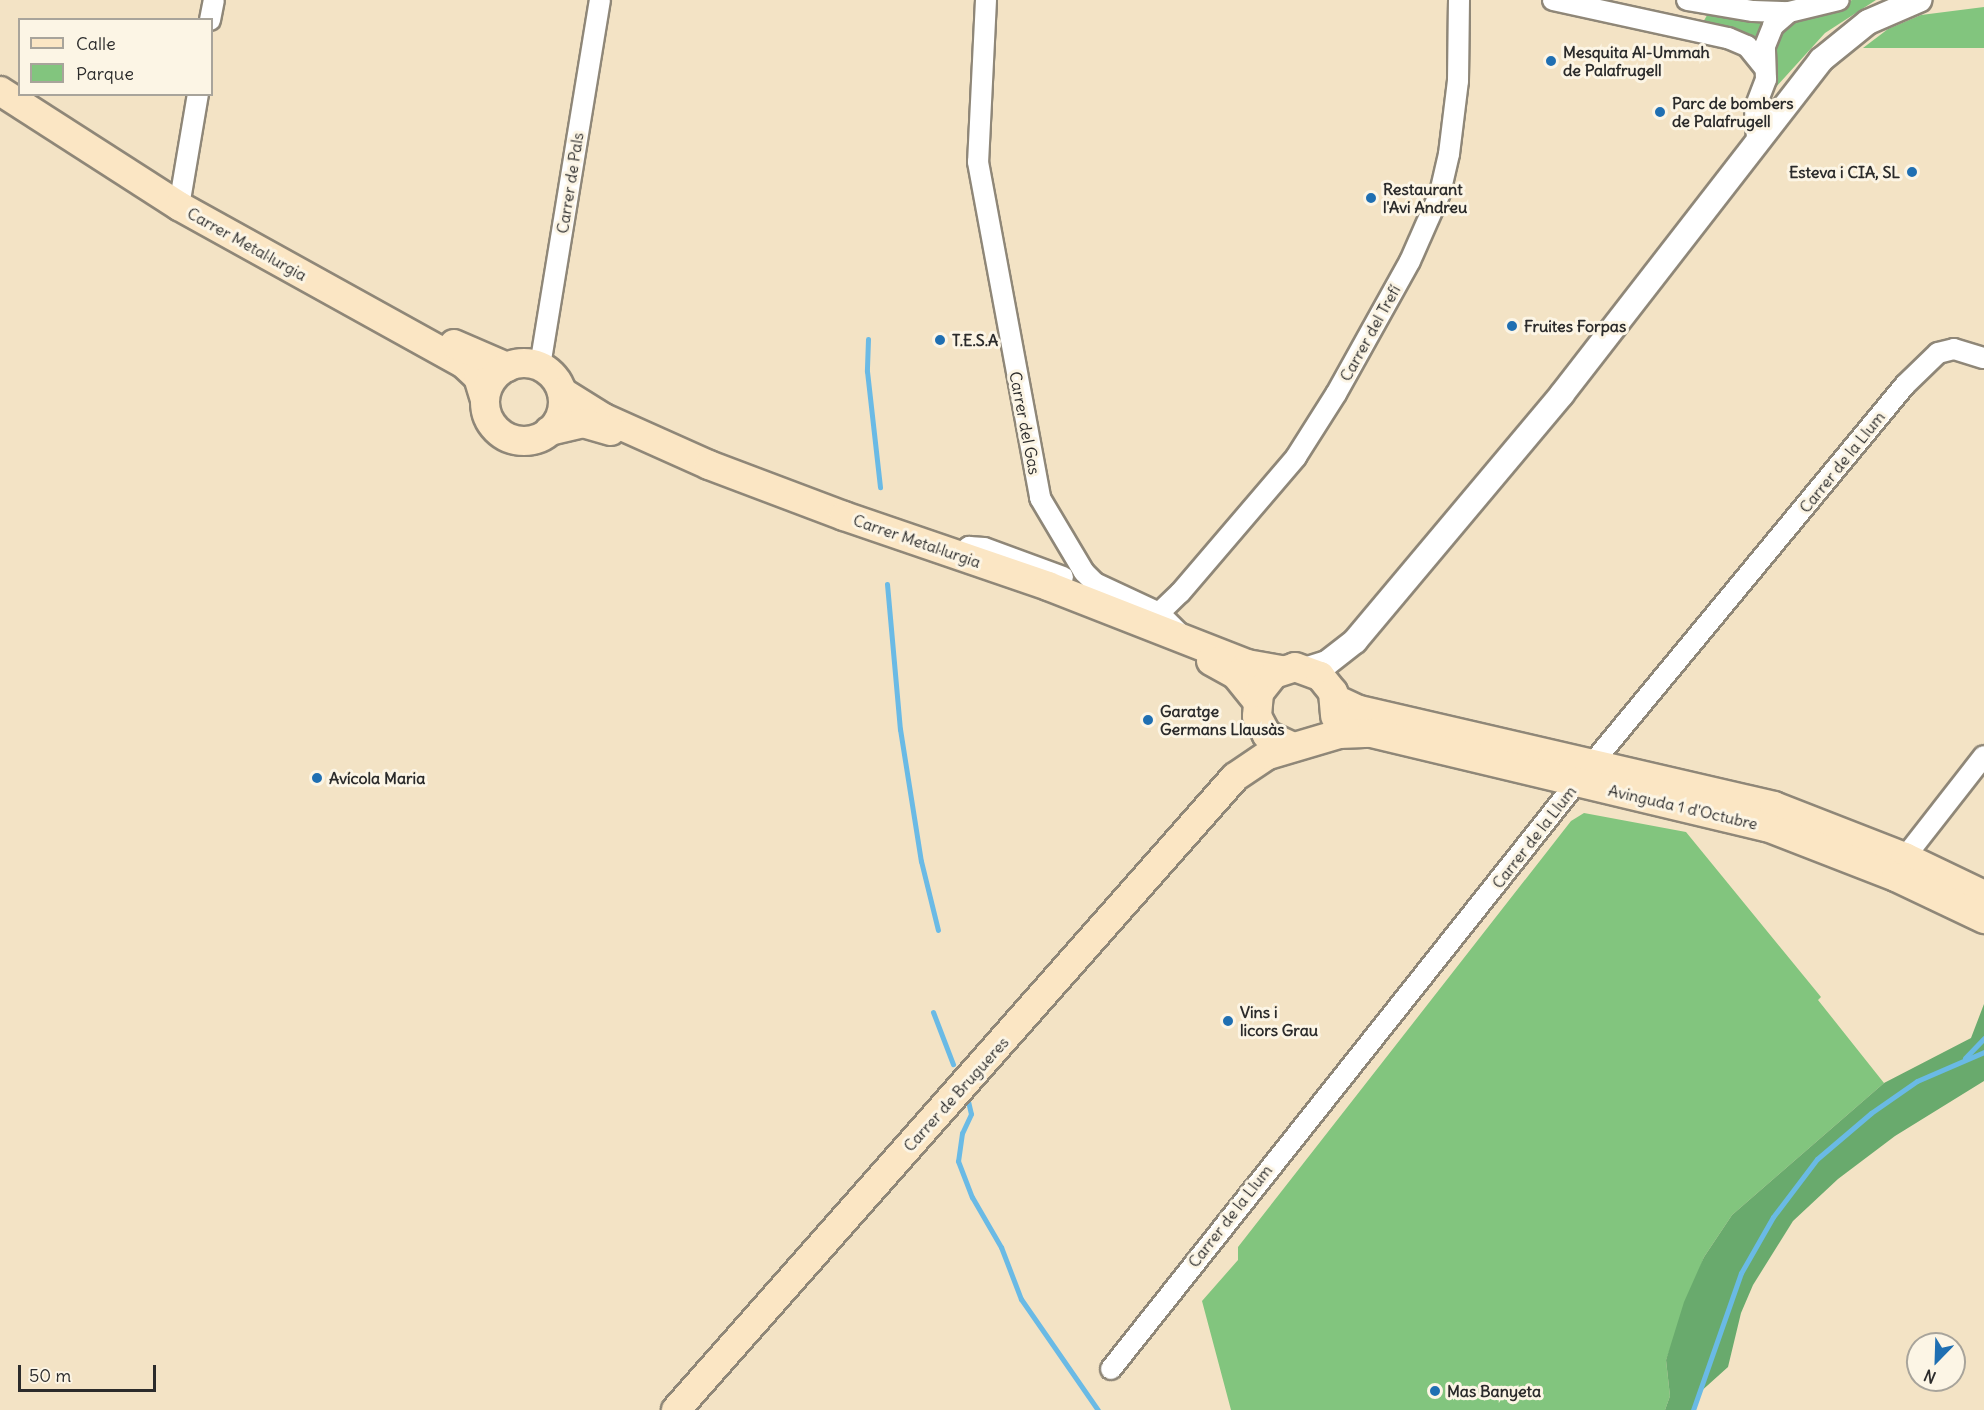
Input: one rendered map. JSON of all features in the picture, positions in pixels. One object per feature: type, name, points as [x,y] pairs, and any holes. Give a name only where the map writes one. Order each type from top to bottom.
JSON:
[{"type":"main road","points":[[0,73],[18,86]]},
{"type":"main road","name":"Carrer Metal·lurgia","points":[[0,91],[180,199],[464,364],[478,377],[485,400]]},
{"type":"main road","name":"Carrer Metal·lurgia","points":[[33,96],[180,199],[446,340],[507,366]]},
{"type":"main road","points":[[523,363],[540,366],[554,377],[562,392],[560,416],[549,431],[529,440],[507,437],[490,422],[485,400],[491,380],[507,366],[523,363]]},
{"type":"main road","name":"Carrer Metal·lurgia","points":[[562,392],[604,418],[709,465],[958,555],[1247,664],[1295,670]]},
{"type":"main road","name":"Carrer Metal·lurgia","points":[[549,431],[583,423],[609,431],[724,481],[897,548],[1216,663],[1236,675],[1257,708]]},
{"type":"main road","points":[[1235,777],[1257,708],[1268,679],[1295,670],[1325,680],[1334,695],[1333,722],[1306,743],[1267,735],[1257,708]]},
{"type":"main road","name":"Avinguda 1 d'Octubre","points":[[1334,695],[1359,710],[1374,723],[1586,772],[1900,867],[1984,895]]},
{"type":"main road","points":[[1235,777],[1268,755],[1374,723]]},
{"type":"main road","name":"Carrer de Brugueres","points":[[676,1410],[1235,777]]},
{"type":"main road","name":"Avinguda 1 d'Octubre","points":[[1900,867],[1984,919]]},
{"type":"street","points":[[210,18],[214,0]]},
{"type":"street","name":"Carrer de Pals","points":[[540,366],[600,0]]},
{"type":"street","name":"Carrer del Gas","points":[[986,0],[977,138],[991,247],[1040,498],[1084,572],[1095,583],[1159,613],[1182,638]]},
{"type":"street","points":[[1553,0],[1741,43],[1757,54],[1764,67]]},
{"type":"street","points":[[1672,26],[1693,22],[1698,15],[1689,0]]},
{"type":"street","points":[[1689,0],[1753,11],[1789,12],[1839,0]]},
{"type":"street","points":[[1295,670],[1327,663],[1355,641],[1562,394],[1757,138],[1821,60],[1850,35],[1891,9],[1919,0]]},
{"type":"street","name":"Carrer del Trefí","points":[[1159,613],[1180,593],[1296,457],[1336,394],[1410,261],[1440,194],[1445,174],[1458,81],[1458,8]]},
{"type":"street","points":[[1757,138],[1755,108],[1765,86],[1765,46],[1773,26],[1789,12]]},
{"type":"street","points":[[180,199],[198,96]]},
{"type":"street","name":"Carrer de la Llum","points":[[1111,1369],[1295,1132],[1586,772],[1927,361],[1938,353],[1954,349],[1984,358]]},
{"type":"street","points":[[958,555],[969,547],[984,548],[1078,584],[1095,583]]},
{"type":"street","points":[[1334,695],[1355,641]]},
{"type":"street","points":[[1900,867],[1984,756]]},
{"type":"green space","points":[[1852,0],[1876,0],[1825,33],[1776,87],[1771,84],[1769,48],[1782,26],[1793,18],[1818,15]]},
{"type":"green space","points":[[1984,7],[1984,48],[1863,48],[1888,29],[1921,15]]},
{"type":"green space","points":[[1711,8],[1775,19],[1761,45],[1701,26]]},
{"type":"green space","points":[[1584,813],[1686,832],[1821,997],[1818,1000],[1884,1083],[1732,1215],[1704,1257],[1666,1360],[1670,1396],[1665,1410],[1231,1410],[1202,1301],[1238,1260],[1238,1247],[1571,821]]},
{"type":"green space","points":[[1984,1004],[1984,1081],[1895,1136],[1838,1179],[1793,1221],[1753,1285],[1741,1313],[1728,1367],[1698,1394],[1693,1410],[1665,1410],[1670,1396],[1666,1360],[1684,1302],[1704,1257],[1732,1215],[1884,1083],[1971,1038]]},
{"type":"waterway","points":[[868,339],[867,371],[880,487]]},
{"type":"waterway","points":[[887,584],[900,729],[921,861],[938,930]]},
{"type":"waterway","points":[[933,1012],[953,1064]]},
{"type":"waterway","points":[[1965,1058],[1984,1038]]},
{"type":"waterway","points":[[1693,1410],[1741,1273],[1773,1217],[1817,1159],[1871,1113],[1917,1081],[1984,1052]]},
{"type":"waterway","points":[[968,1101],[971,1114],[962,1133],[958,1161],[972,1197],[1001,1247],[1021,1299],[1098,1410]]},
{"type":"place","name":"Mesquita Al-Ummah de Palafrugell","points":[[1551,61]]},
{"type":"place","name":"Parc de bombers de Palafrugell","points":[[1660,112]]},
{"type":"place","name":"Esteva i CIA, SL","points":[[1912,172]]},
{"type":"place","name":"Restaurant l'Avi Andreu","points":[[1371,198]]},
{"type":"place","name":"Fruites Forpas","points":[[1512,326]]},
{"type":"place","name":"T.E.S.A","points":[[940,340]]},
{"type":"place","name":"Garatge Germans Llausàs","points":[[1148,720]]},
{"type":"place","name":"Avícola Maria","points":[[317,778]]},
{"type":"place","name":"Vins i licors Grau","points":[[1228,1021]]},
{"type":"place","name":"Mas Banyeta","points":[[1435,1391]]}]
